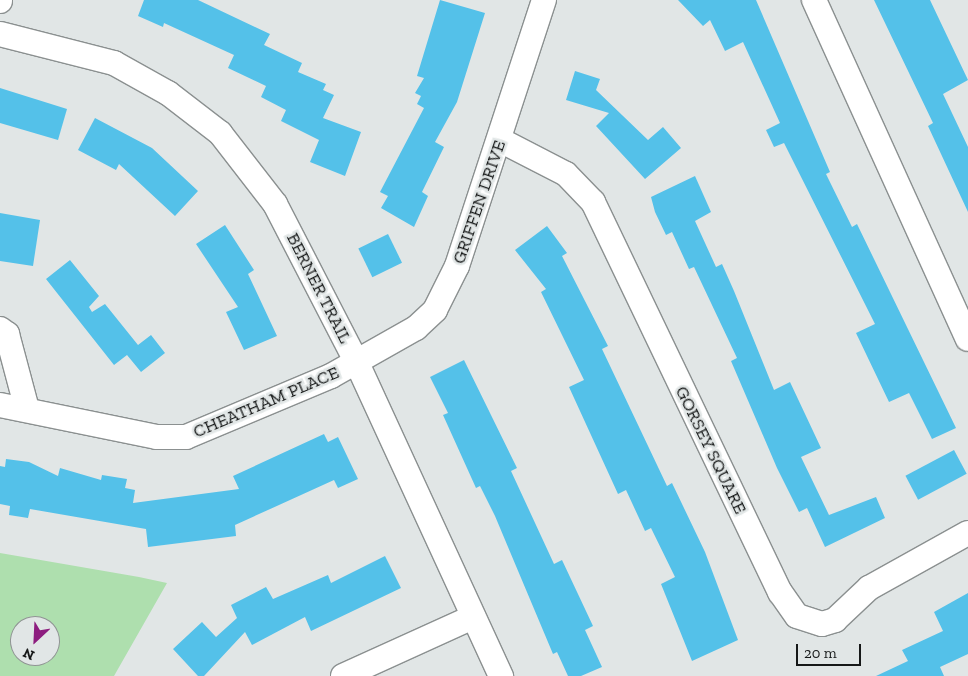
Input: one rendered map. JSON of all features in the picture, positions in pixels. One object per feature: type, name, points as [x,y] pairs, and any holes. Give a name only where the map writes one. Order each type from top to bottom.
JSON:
[{"type":"street","name":"GRIFFEN DRIVE","points":[[357,363],[390,345],[435,310],[457,266],[500,140],[544,0]]},
{"type":"street","points":[[814,0],[968,339]]},
{"type":"street","name":"BERNER TRAIL","points":[[0,34],[114,63],[168,93],[220,133],[275,204],[357,363],[501,676]]},
{"type":"street","name":"GORSEY SQUARE","points":[[500,140],[566,174],[593,202],[780,592],[797,616],[822,624],[835,620],[868,588],[968,533]]},
{"type":"street","points":[[0,329],[7,334],[27,409]]},
{"type":"street","name":"CHEATHAM PLACE","points":[[0,405],[157,437],[186,437],[357,363]]},
{"type":"street","points":[[344,676],[473,617]]},
{"type":"green space","points":[[0,553],[167,583],[114,676],[0,676]]},
{"type":"building","points":[[144,0],[198,0],[270,34],[264,45],[302,63],[298,72],[326,84],[323,90],[334,95],[323,118],[361,132],[345,176],[310,162],[319,140],[281,121],[286,110],[261,97],[266,86],[228,68],[234,55],[164,23],[163,27],[138,16]]},
{"type":"building","points":[[440,0],[485,13],[457,102],[435,142],[444,147],[422,192],[428,196],[414,227],[381,208],[388,196],[380,192],[424,108],[417,104],[421,96],[415,93],[424,78],[417,76]]},
{"type":"building","points":[[678,0],[756,0],[830,172],[826,174],[852,227],[857,224],[956,428],[932,439],[909,393],[889,402],[856,333],[875,324],[784,143],[774,147],[766,130],[780,123],[743,42],[725,51],[710,20],[703,26]]},
{"type":"building","points":[[874,0],[930,0],[968,80],[943,94],[968,147],[968,212],[928,126],[933,123]]},
{"type":"building","points":[[575,71],[600,79],[596,90],[648,140],[663,127],[681,148],[645,179],[596,126],[609,113],[566,100]]},
{"type":"building","points":[[0,88],[67,109],[58,140],[0,123]]},
{"type":"building","points":[[95,118],[152,148],[198,191],[175,216],[119,164],[116,170],[78,150]]},
{"type":"building","points":[[695,176],[711,212],[695,221],[716,267],[722,264],[774,390],[790,382],[821,448],[801,457],[829,515],[876,497],[885,518],[825,547],[807,508],[799,512],[777,468],[731,361],[737,358],[694,267],[689,269],[672,232],[666,235],[655,212],[651,197]]},
{"type":"building","points":[[0,213],[40,220],[33,266],[0,261]]},
{"type":"building","points":[[225,225],[254,270],[248,274],[277,336],[244,350],[226,312],[238,307],[196,244]]},
{"type":"building","points":[[547,226],[567,253],[562,256],[608,346],[602,349],[667,486],[672,483],[705,552],[738,640],[692,661],[661,584],[675,577],[651,528],[645,531],[626,490],[618,494],[569,387],[584,380],[541,292],[546,289],[515,250]]},
{"type":"building","points":[[388,234],[402,263],[372,277],[358,248]]},
{"type":"building","points":[[70,260],[99,296],[89,307],[92,312],[105,304],[138,345],[151,335],[165,353],[141,372],[127,355],[114,365],[46,279]]},
{"type":"building","points":[[464,360],[517,468],[511,471],[554,564],[562,560],[593,626],[585,630],[602,667],[581,676],[568,676],[557,652],[553,654],[495,516],[480,486],[476,488],[443,415],[448,413],[430,377]]},
{"type":"building","points":[[324,434],[328,442],[338,437],[358,479],[338,488],[334,480],[235,525],[236,536],[148,547],[146,529],[30,509],[28,518],[9,515],[10,506],[0,504],[0,466],[5,467],[6,459],[29,462],[58,476],[60,468],[101,480],[102,475],[127,479],[125,488],[135,490],[133,503],[239,489],[233,476]]},
{"type":"building","points":[[954,450],[967,474],[918,500],[905,476]]},
{"type":"building","points":[[385,556],[401,588],[311,631],[305,617],[252,645],[245,632],[204,676],[198,676],[173,649],[202,622],[216,637],[237,618],[231,605],[266,587],[273,599],[328,575],[331,583]]},
{"type":"building","points":[[968,593],[968,654],[940,667],[944,676],[876,676],[908,661],[902,650],[943,631],[934,612]]}]
